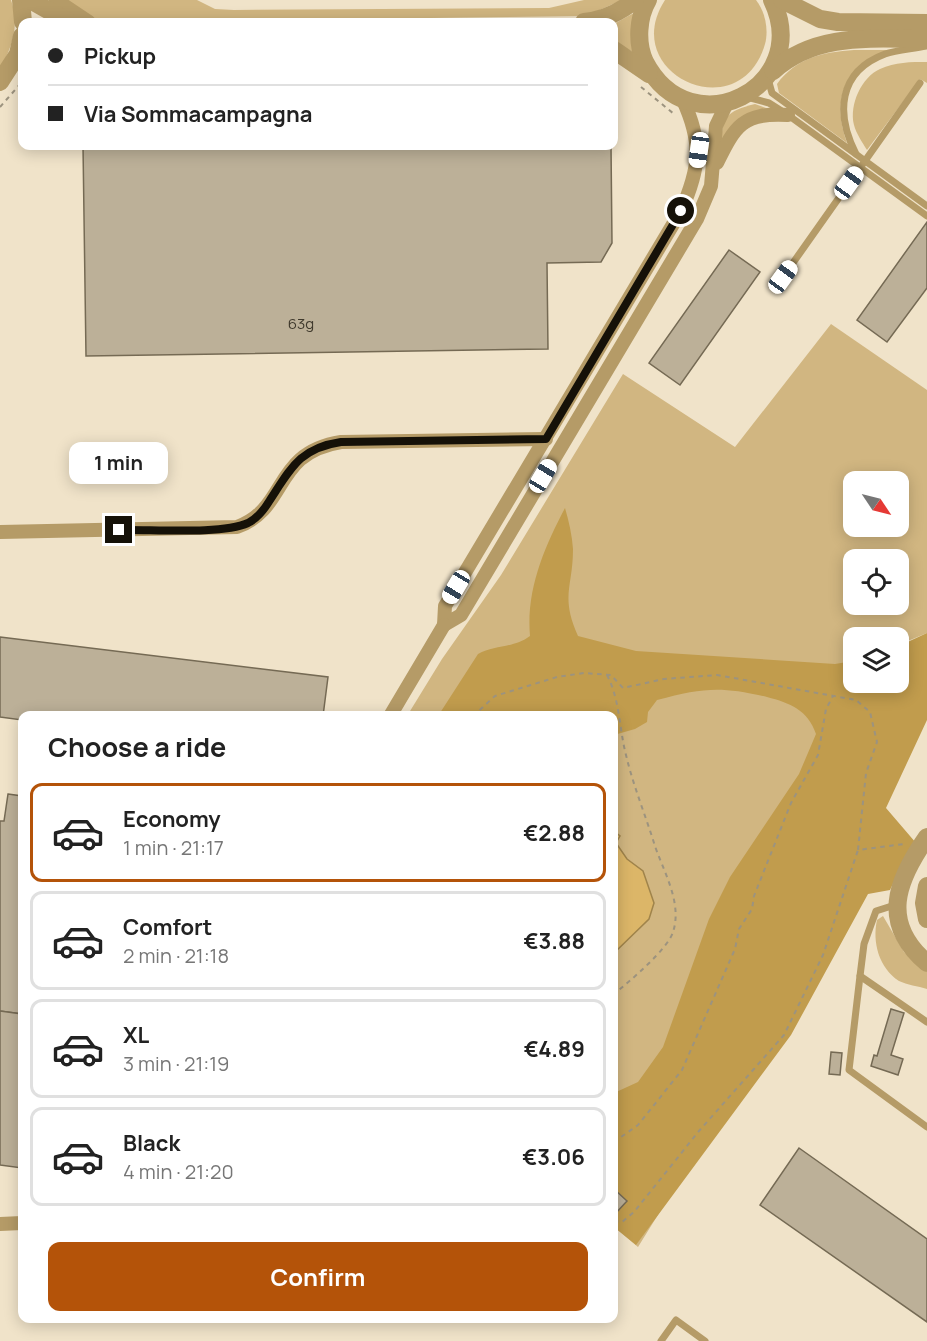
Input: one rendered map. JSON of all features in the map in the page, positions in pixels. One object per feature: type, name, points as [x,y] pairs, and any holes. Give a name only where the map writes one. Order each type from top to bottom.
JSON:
[{"type":"street","points":[[21,0],[23,18]]},
{"type":"street","points":[[30,0],[62,18]]},
{"type":"street","points":[[56,0],[83,18]]},
{"type":"street","points":[[605,18],[620,12],[635,0]]},
{"type":"street","points":[[645,80],[639,31],[648,0]]},
{"type":"street","points":[[768,76],[778,57],[782,35],[779,13],[772,0]]},
{"type":"street","points":[[782,0],[820,19],[838,22],[927,23]]},
{"type":"street","points":[[618,54],[645,80],[683,100],[712,105],[733,101],[754,90],[788,58],[814,46],[836,41],[927,39]]},
{"type":"street","points":[[0,83],[18,54]]},
{"type":"street","points":[[0,83],[18,68]]},
{"type":"street","points":[[393,711],[444,625],[445,606],[681,211],[694,179],[699,150],[693,122],[683,100]]},
{"type":"street","points":[[444,625],[461,615],[697,219],[711,186],[716,126],[733,101]]},
{"type":"street","points":[[713,174],[738,126],[755,117],[788,115]]},
{"type":"street","points":[[0,531],[237,527],[262,513],[299,458],[320,445],[341,442],[546,439]]},
{"type":"street","points":[[922,844],[906,870],[898,904],[898,922],[904,938],[927,963]]},
{"type":"street","points":[[927,886],[924,903],[927,918]]},
{"type":"street","points":[[0,1224],[18,1223]]},
{"type":"lane","points":[[861,162],[847,136],[842,115],[845,94],[852,79],[867,63],[885,54],[927,46]]},
{"type":"lane","points":[[768,76],[772,93],[927,216]]},
{"type":"lane","points":[[783,277],[861,162],[920,83]]},
{"type":"lane","points":[[733,101],[757,98],[788,115],[927,206]]},
{"type":"lane","points":[[898,904],[876,911],[864,944],[849,1070],[927,1127]]},
{"type":"lane","points":[[860,976],[927,1022]]},
{"type":"lane","points":[[661,1341],[676,1320],[705,1341]]},
{"type":"path","points":[[645,80],[652,99],[678,119]]},
{"type":"path","points":[[0,107],[18,87]]},
{"type":"path","points":[[478,711],[495,696],[558,677],[584,673],[611,675],[623,688],[664,679],[717,675],[856,700],[870,712],[877,742],[866,773],[858,850],[823,955],[784,1035],[699,1131],[634,1212],[622,1222],[618,1222]]},
{"type":"path","points":[[607,675],[615,691],[626,755],[636,791],[672,892],[674,923],[674,930],[663,949],[618,990]]},
{"type":"path","points":[[618,1139],[638,1125],[682,1070],[735,949],[739,929],[752,909],[754,896],[791,803],[818,755],[826,709],[833,696]]},
{"type":"path","points":[[858,850],[906,843],[922,844]]},
{"type":"shaded area","points":[[0,0],[11,0],[15,27],[8,53],[0,70]]},
{"type":"shaded area","points":[[63,0],[197,0],[215,9],[234,10],[549,8],[584,0],[622,0],[586,16],[89,18]]},
{"type":"shaded area","points":[[665,0],[756,0],[764,15],[767,33],[765,44],[752,70],[732,84],[710,87],[688,82],[669,69],[657,50],[654,27]]},
{"type":"shaded area","points":[[632,14],[636,15],[635,53],[618,44],[618,22]]},
{"type":"shaded area","points":[[893,50],[863,63],[853,72],[846,84],[841,111],[842,127],[847,143],[779,93],[777,84],[793,68],[811,58],[832,52]]},
{"type":"shaded area","points":[[927,62],[927,83],[920,79],[867,150],[854,125],[853,109],[858,92],[868,78],[880,69],[903,63]]},
{"type":"shaded area","points":[[755,104],[774,111],[721,146],[723,128],[728,117],[738,109]]},
{"type":"shaded area","points":[[831,324],[927,390],[927,633],[909,640],[909,627],[843,627],[843,693],[909,693],[909,665],[920,706],[852,902],[638,1247],[618,1230],[618,711],[410,711],[442,659],[501,575],[623,374],[735,447]]},
{"type":"shaded area","points":[[565,508],[573,549],[569,592],[570,611],[578,636],[636,651],[843,663],[843,693],[909,693],[909,641],[927,633],[927,720],[886,808],[916,843],[904,860],[890,890],[868,894],[791,1035],[636,1245],[618,1230],[618,1091],[638,1082],[663,1047],[709,919],[730,877],[799,774],[816,734],[803,713],[791,705],[767,697],[724,690],[700,691],[657,700],[648,712],[647,722],[635,729],[618,734],[618,711],[441,711],[478,654],[518,643],[530,636],[531,602],[544,554]]},
{"type":"shaded area","points":[[618,846],[627,859],[643,871],[654,903],[649,919],[618,949]]},
{"type":"shaded area","points":[[883,916],[904,952],[927,972],[927,989],[905,984],[886,969],[876,946],[877,920]]},
{"type":"building","points":[[83,150],[611,150],[612,243],[601,262],[547,263],[548,349],[86,356]]},
{"type":"building","points":[[927,222],[927,288],[887,342],[857,320]]},
{"type":"building","points":[[729,250],[760,272],[680,385],[649,363]]},
{"type":"building","points":[[0,637],[328,677],[324,711],[18,711],[18,719],[0,717]]},
{"type":"building","points":[[8,794],[18,795],[18,1013],[0,1011],[0,821],[4,821]]},
{"type":"building","points":[[891,1009],[904,1013],[891,1055],[903,1059],[898,1075],[871,1066],[874,1055],[877,1056]]},
{"type":"building","points":[[0,1011],[18,1013],[18,1167],[0,1165]]},
{"type":"building","points":[[831,1052],[842,1053],[840,1075],[829,1074]]},
{"type":"building","points":[[799,1148],[927,1239],[927,1322],[760,1205]]},
{"type":"building","points":[[618,1193],[627,1201],[618,1211]]},
{"type":"route","points":[[119,530],[214,529],[237,527],[249,522],[262,513],[299,458],[320,445],[341,442],[546,439],[681,211]]}]
